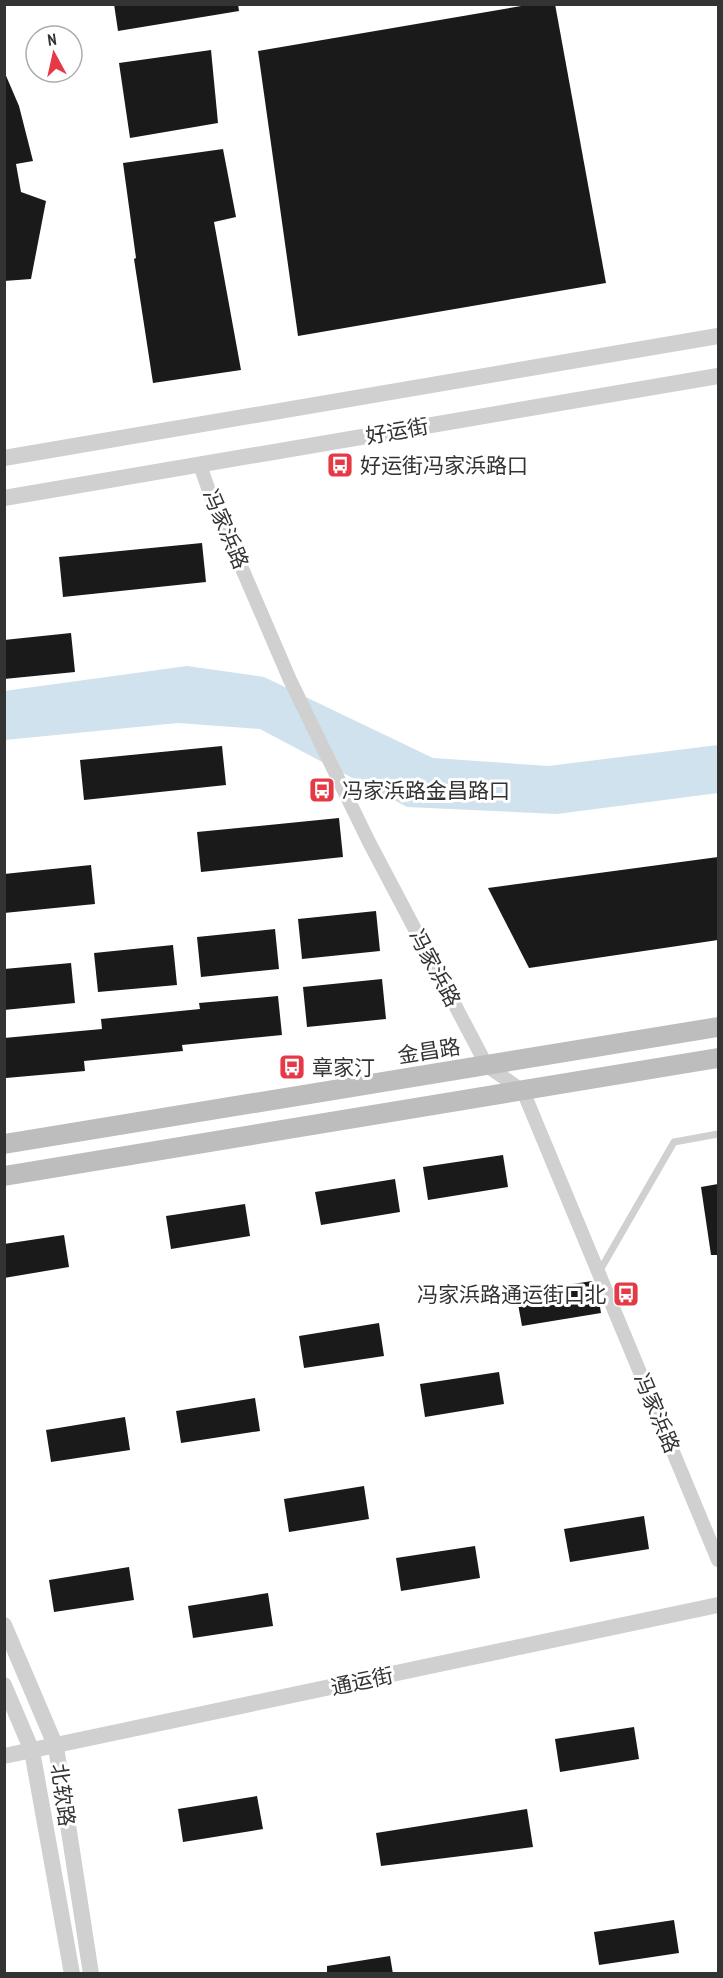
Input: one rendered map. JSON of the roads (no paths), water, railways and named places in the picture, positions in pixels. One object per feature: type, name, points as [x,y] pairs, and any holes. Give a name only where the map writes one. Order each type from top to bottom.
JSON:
[{"type":"main road","name":"金昌路","points":[[4,1144],[718,1027]]},
{"type":"main road","points":[[4,1176],[718,1059]]},
{"type":"street","name":"好运街","points":[[4,458],[718,336]]},
{"type":"street","name":"好运街","points":[[4,498],[718,376]]},
{"type":"street","name":"冯家浜路","points":[[200,465],[210,494],[290,680],[333,770],[487,1066],[523,1091],[718,1560]]},
{"type":"street","name":"通运街","points":[[4,1756],[56,1747],[718,1605]]},
{"type":"street","name":"北软路","points":[[4,1626],[56,1747],[92,1974]]},
{"type":"street","name":"北软路","points":[[4,1685],[32,1751],[72,1974]]},
{"type":"lane","points":[[599,1272],[674,1142],[718,1134]]},
{"type":"water","points":[[187,666],[264,677],[433,758],[548,766],[718,745],[718,793],[557,814],[407,807],[260,729],[178,723],[5,740],[4,691]]},
{"type":"place","name":"好运街冯家浜路口","points":[[340,465]]},
{"type":"place","name":"冯家浜路金昌路口","points":[[322,790]]},
{"type":"place","name":"章家汀","points":[[292,1067]]},
{"type":"place","name":"冯家浜路通运街口北","points":[[626,1294]]}]
